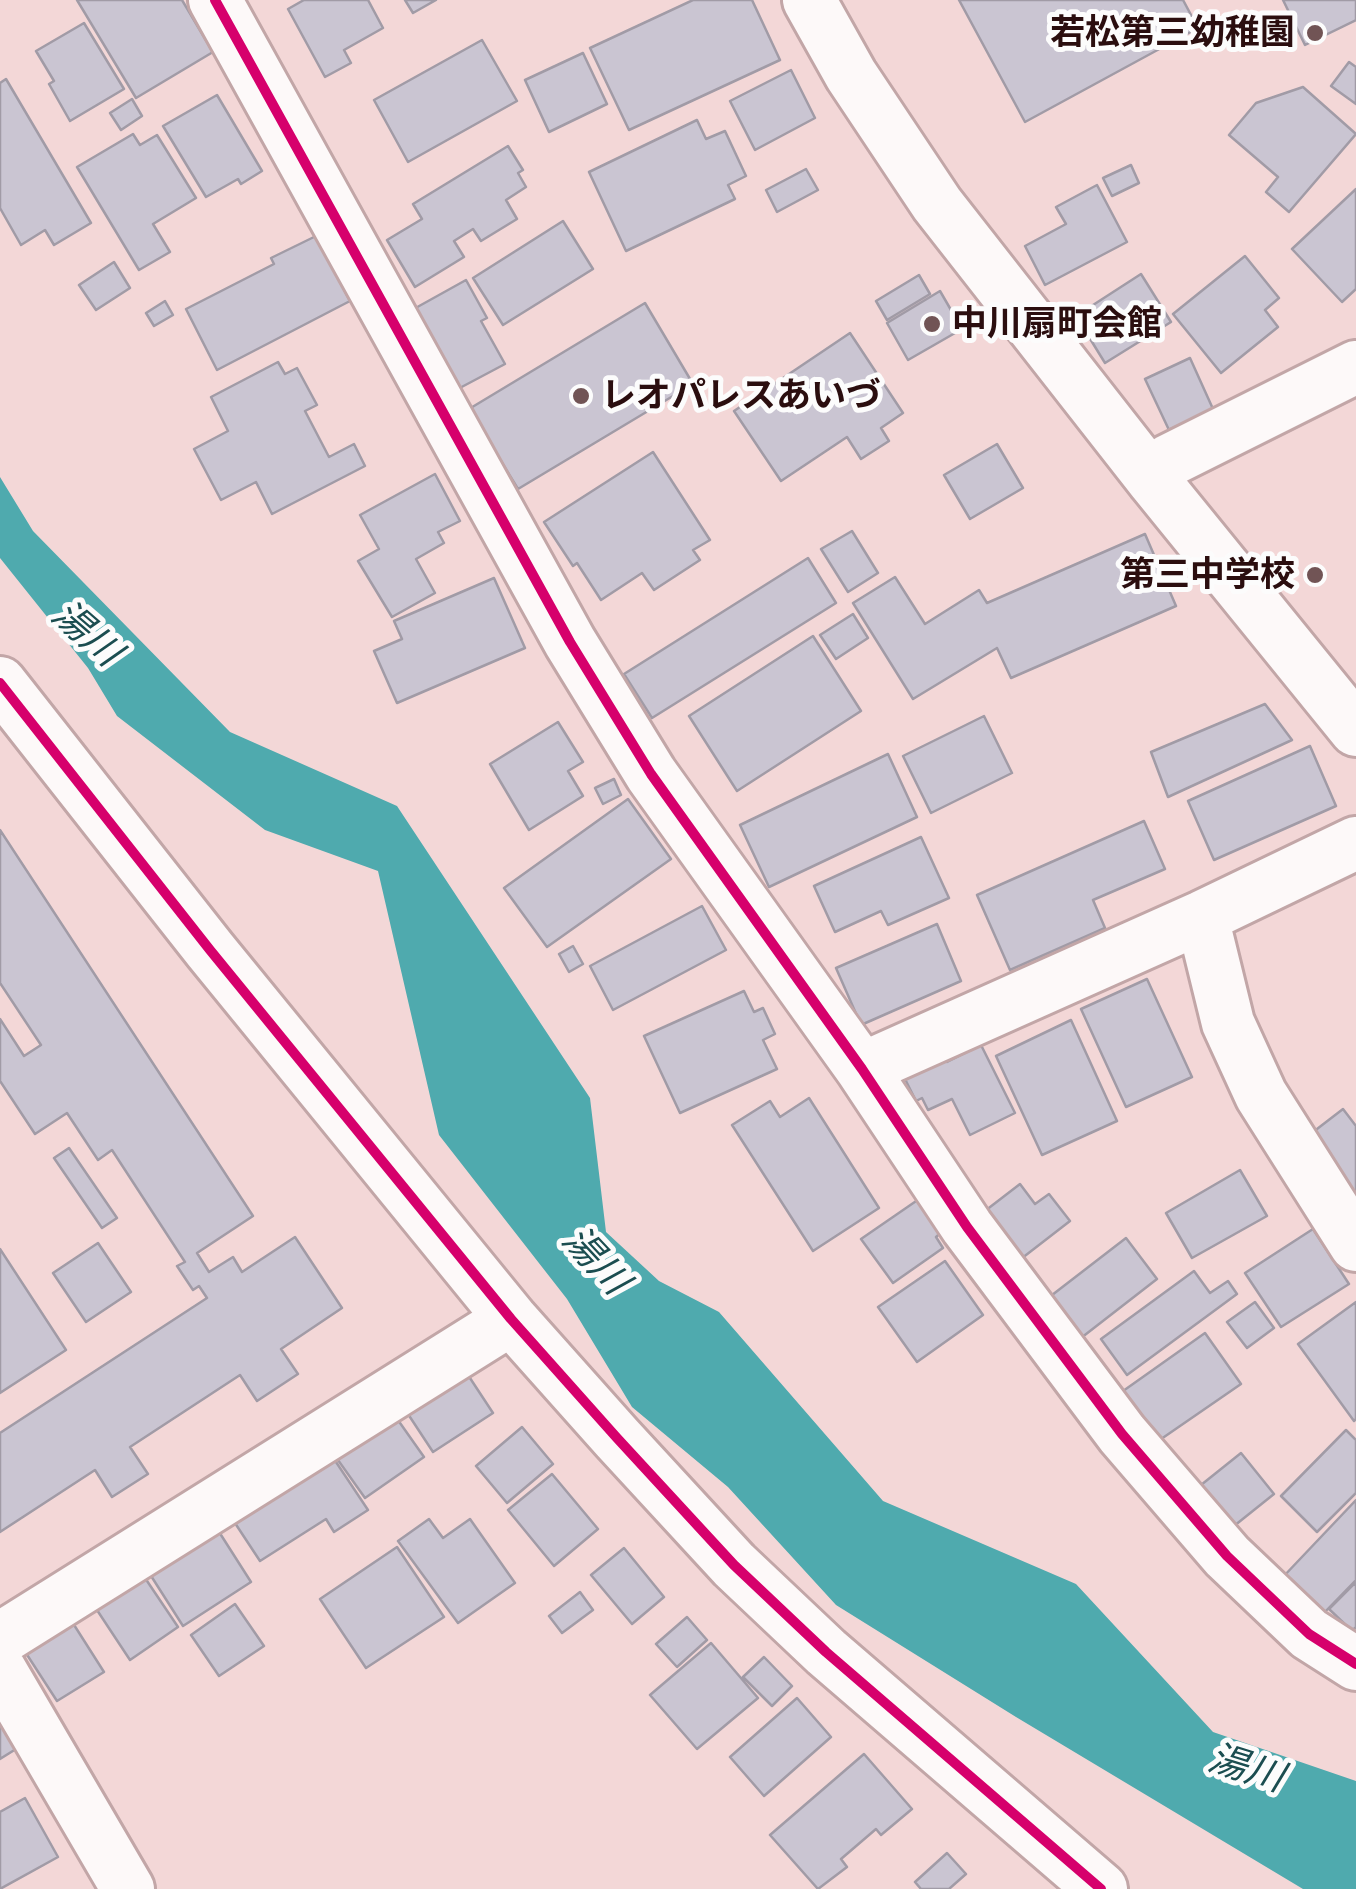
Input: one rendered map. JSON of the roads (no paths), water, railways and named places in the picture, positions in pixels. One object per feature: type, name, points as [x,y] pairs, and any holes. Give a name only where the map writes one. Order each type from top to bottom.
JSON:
[{"type":"street","points":[[215,0],[570,642],[650,774],[862,1069],[966,1227],[1122,1434],[1227,1556],[1309,1634],[1356,1664]]},
{"type":"street","points":[[810,0],[851,75],[917,176],[1153,480],[1356,730]]},
{"type":"street","points":[[1153,480],[1168,461],[1356,367]]},
{"type":"street","points":[[5,696],[511,1319],[734,1564],[826,1652],[1101,1889]]},
{"type":"street","points":[[862,1069],[1202,917],[1356,843]]},
{"type":"street","points":[[1202,917],[1228,1023],[1261,1095],[1356,1245]]},
{"type":"street","points":[[0,1639],[511,1319]]},
{"type":"street","points":[[0,1670],[128,1889]]},
{"type":"water","name":"湯川","points":[[0,477],[33,531],[230,732],[397,806],[590,1098],[606,1232],[659,1281],[719,1312],[883,1501],[1076,1584],[1213,1732],[1356,1781],[1356,1889],[1303,1889],[836,1605],[728,1487],[632,1407],[567,1299],[439,1135],[378,871],[265,830],[117,716],[88,668],[0,558]]},
{"type":"place","name":"若松第三幼稚園","points":[[1315,33]]},
{"type":"place","name":"中川扇町会館","points":[[932,324]]},
{"type":"place","name":"レオパレスあいづ","points":[[581,396]]},
{"type":"place","name":"第三中学校","points":[[1315,575]]}]
